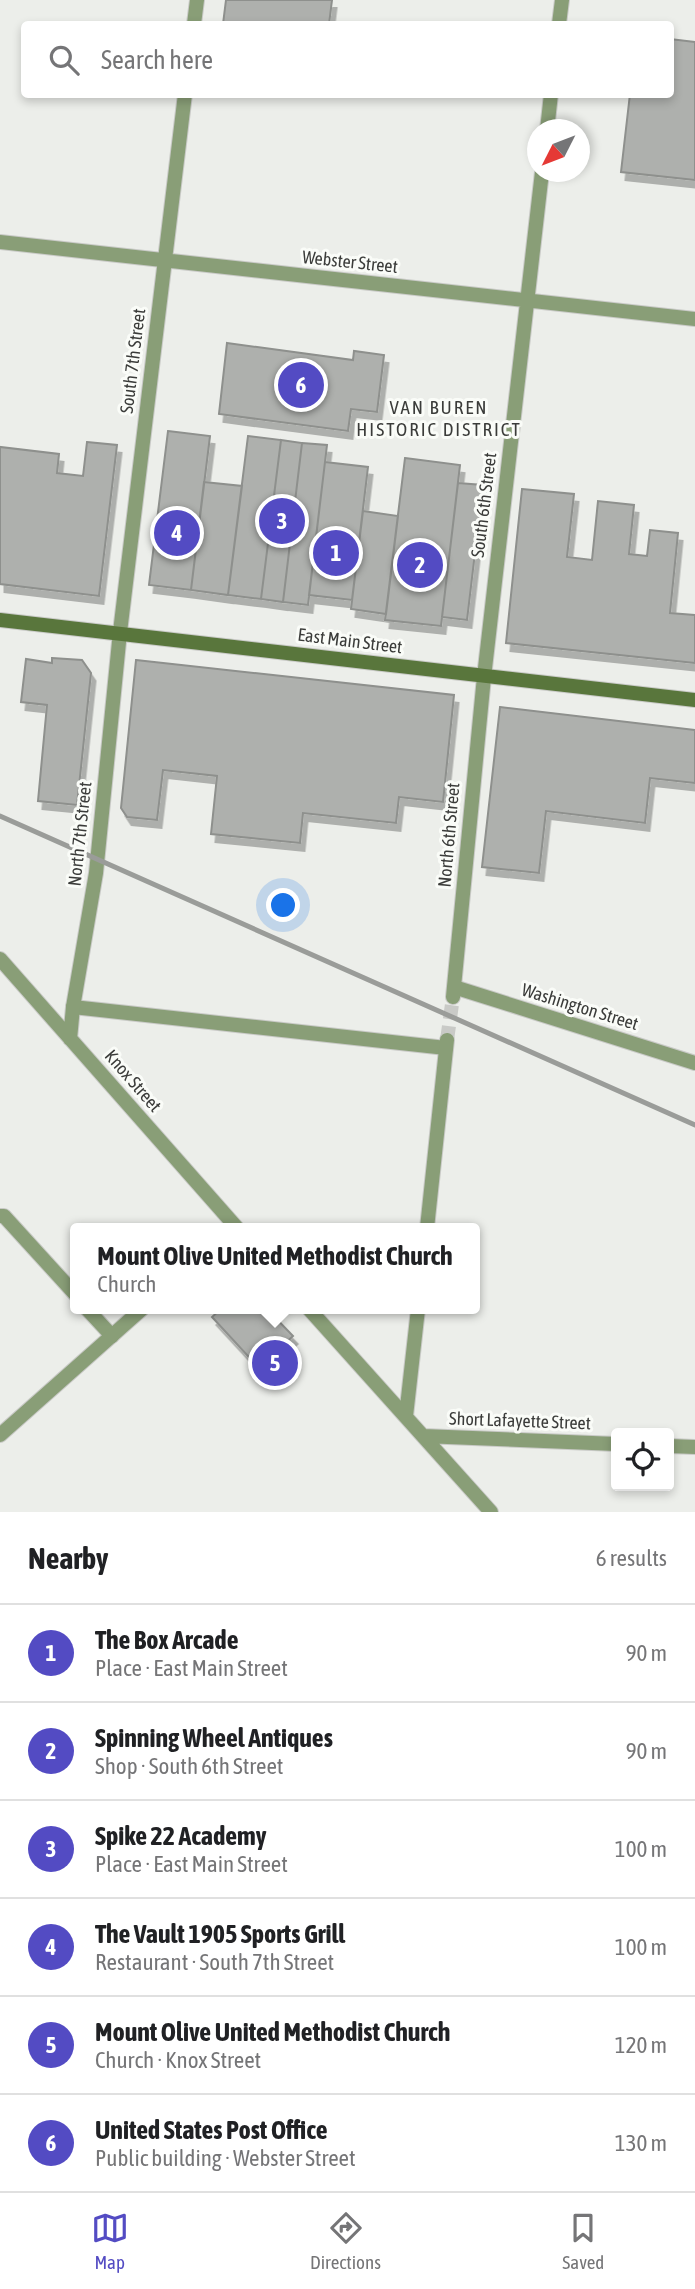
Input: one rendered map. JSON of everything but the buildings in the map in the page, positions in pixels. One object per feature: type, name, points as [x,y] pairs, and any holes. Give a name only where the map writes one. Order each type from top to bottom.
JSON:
[{"type":"street","points":[[194,21],[197,0]]},
{"type":"street","points":[[559,21],[562,0]]},
{"type":"street","name":"South 7th Street","points":[[120,632],[185,98]]},
{"type":"street","points":[[548,119],[551,98]]},
{"type":"street","name":"South 6th Street","points":[[484,677],[541,182]]},
{"type":"street","name":"Webster Street","points":[[0,242],[695,319]]},
{"type":"street","name":"East Main Street","points":[[0,620],[695,700]]},
{"type":"street","name":"North 7th Street","points":[[70,1039],[96,873],[120,632]]},
{"type":"street","name":"North 6th Street","points":[[454,992],[484,677]]},
{"type":"street","name":"Knox Street","points":[[0,959],[233,1223]]},
{"type":"street","name":"Washington Street","points":[[454,992],[695,1063]]},
{"type":"street","points":[[73,1007],[447,1044],[427,1223]]},
{"type":"street","points":[[0,1216],[4,1216],[70,1290]]},
{"type":"street","points":[[92,1314],[112,1336]]},
{"type":"street","points":[[0,1436],[136,1314]]},
{"type":"street","points":[[314,1314],[491,1512]]},
{"type":"street","points":[[406,1416],[417,1314]]},
{"type":"street","name":"Short Lafayette Street","points":[[423,1436],[611,1444]]},
{"type":"street","points":[[674,1446],[695,1447]]},
{"type":"tunnel","points":[[447,1040],[453,997]]},
{"type":"railway","points":[[0,816],[695,1125]]},
{"type":"place","name":"United States Post Office","points":[[301,385]]},
{"type":"place","name":"Spike 22 Academy","points":[[282,521]]},
{"type":"place","name":"The Vault 1905 Sports Grill","points":[[177,533]]},
{"type":"place","name":"The Box Arcade","points":[[336,553]]},
{"type":"place","name":"Spinning Wheel Antiques","points":[[420,565]]},
{"type":"place","name":"Mount Olive United Methodist Church","points":[[275,1363]]},
{"type":"district","name":"VAN BUREN HISTORIC DISTRICT","points":[[439,418]]}]
